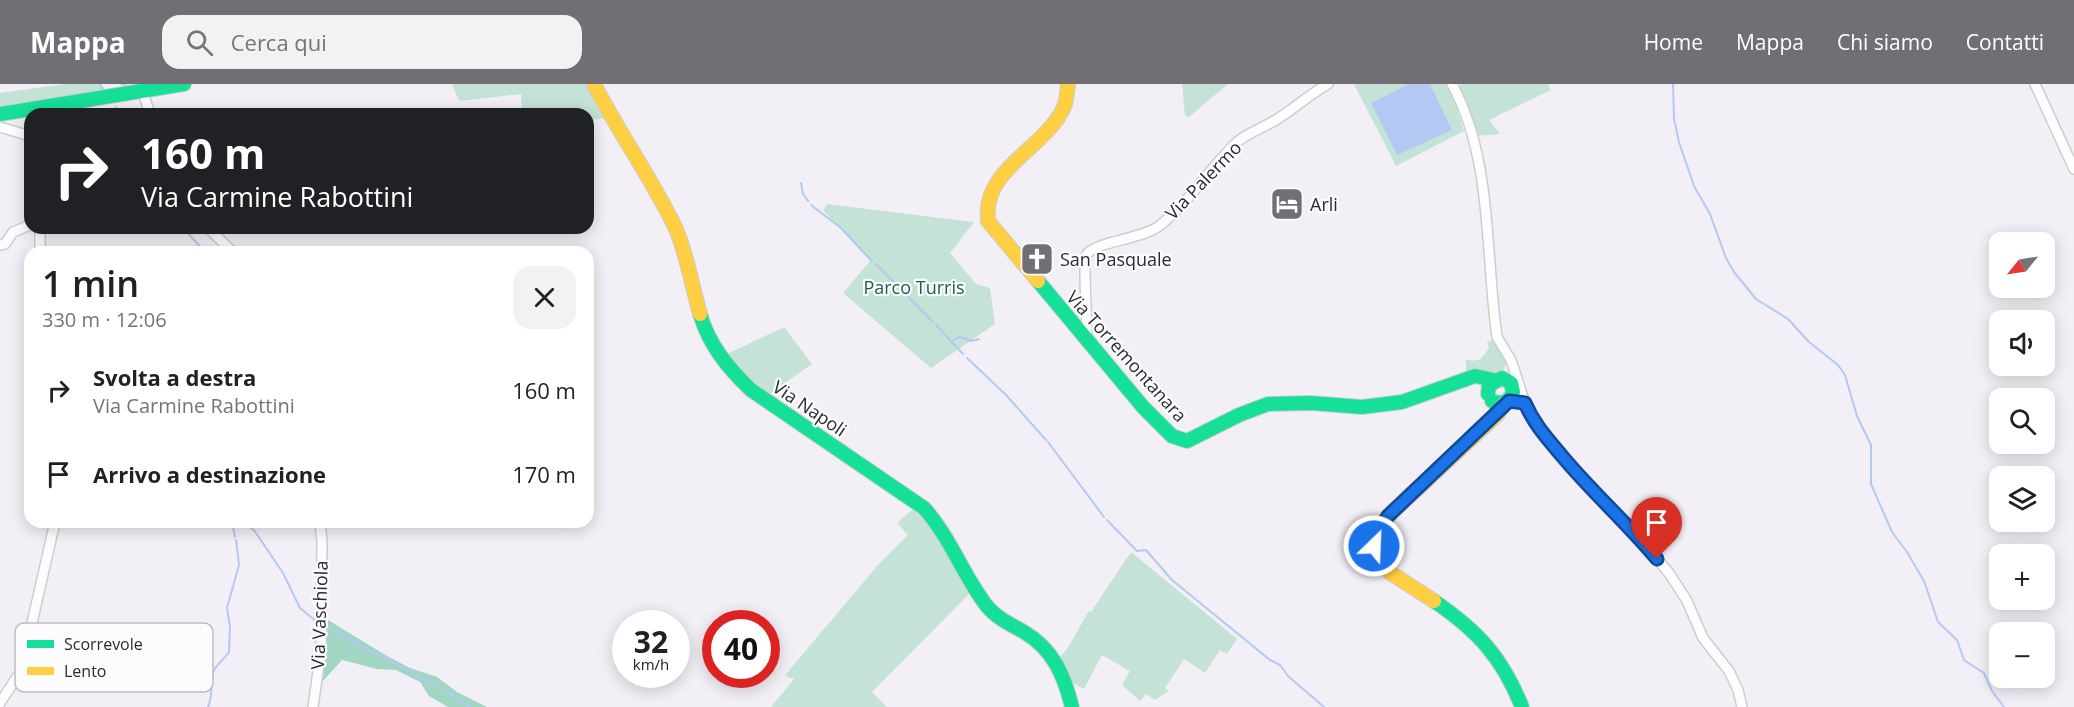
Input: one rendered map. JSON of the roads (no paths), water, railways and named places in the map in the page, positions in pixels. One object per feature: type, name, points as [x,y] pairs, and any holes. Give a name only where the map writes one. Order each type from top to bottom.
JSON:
[{"type":"street","points":[[67,108],[184,84]]},
{"type":"street","name":"Via Napoli","points":[[594,84],[611,118],[659,196],[677,232],[706,335],[729,369],[751,390],[924,508],[936,520],[949,540],[975,590],[987,607],[998,618],[1026,632],[1051,652],[1064,676],[1072,707]]},
{"type":"street","name":"Via Torremontanara","points":[[1068,84],[1064,111],[1056,124],[998,182],[988,198],[986,208],[988,221],[1087,342],[1143,407],[1172,436],[1182,441],[1203,434],[1239,415],[1268,404],[1307,403],[1362,407],[1402,402],[1465,380]]},
{"type":"street","name":"Via Palermo","points":[[1087,342],[1085,257],[1089,252],[1151,232],[1181,205],[1238,141],[1280,118],[1328,84]]},
{"type":"street","points":[[1452,84],[1460,98],[1478,150],[1497,337],[1511,360],[1525,403],[1541,433],[1591,490],[1634,532],[1669,573],[1688,601],[1703,638],[1729,671],[1742,707]]},
{"type":"street","points":[[2035,84],[2074,169]]},
{"type":"street","points":[[143,92],[148,108]]},
{"type":"street","points":[[0,114],[24,112]]},
{"type":"street","points":[[0,127],[24,134]]},
{"type":"street","points":[[0,245],[5,244],[13,232],[24,227]]},
{"type":"street","points":[[214,234],[227,246]]},
{"type":"street","points":[[1499,400],[1488,388],[1511,360]]},
{"type":"street","points":[[1465,380],[1475,376],[1506,379],[1512,386],[1513,393],[1499,400],[1489,422],[1388,516],[1375,536],[1374,546],[1381,564],[1389,572],[1452,614],[1485,640],[1512,679],[1522,707]]},
{"type":"street","points":[[1465,380],[1499,400],[1525,403]]},
{"type":"street","points":[[32,623],[54,528]]},
{"type":"street","name":"Via Vaschiola","points":[[313,707],[321,650],[321,528]]},
{"type":"street","points":[[0,703],[15,680]]},
{"type":"water","points":[[1409,84],[1430,84],[1452,130],[1397,155],[1371,103]]},
{"type":"waterway","points":[[100,84],[105,92]]},
{"type":"waterway","points":[[121,84],[126,85]]},
{"type":"waterway","points":[[1673,84],[1674,119],[1679,142],[1694,186],[1710,214],[1726,258],[1734,272],[1756,299],[1788,319],[1809,342],[1838,365],[1845,375],[1857,416],[1871,445],[1871,484],[1892,532],[1924,581],[1938,622],[1957,640],[1964,660],[1984,673],[1992,691],[2004,707]]},
{"type":"waterway","points":[[801,183],[803,194],[808,201]]},
{"type":"waterway","points":[[811,205],[841,228],[872,261]]},
{"type":"waterway","points":[[188,234],[200,246]]},
{"type":"waterway","points":[[876,264],[933,322]]},
{"type":"waterway","points":[[936,325],[963,354]]},
{"type":"waterway","points":[[952,341],[959,337],[972,341],[979,339]]},
{"type":"waterway","points":[[967,358],[1006,395],[1046,440]]},
{"type":"waterway","points":[[1048,442],[1104,517]]},
{"type":"waterway","points":[[1107,520],[1137,551],[1146,550],[1172,580],[1270,660],[1280,665],[1288,676],[1324,707]]},
{"type":"waterway","points":[[233,528],[235,537]]},
{"type":"waterway","points":[[251,528],[283,573],[300,608],[317,622]]},
{"type":"waterway","points":[[213,672],[229,652],[230,627],[227,608],[239,565],[236,540]]},
{"type":"waterway","points":[[328,628],[439,687],[469,707]]},
{"type":"waterway","points":[[208,707],[211,692]]},
{"type":"place","name":"Arli","points":[[1287,204]]},
{"type":"place","name":"San Pasquale","points":[[1037,259]]},
{"type":"park label","name":"Parco Turris","points":[[914,287]]}]
